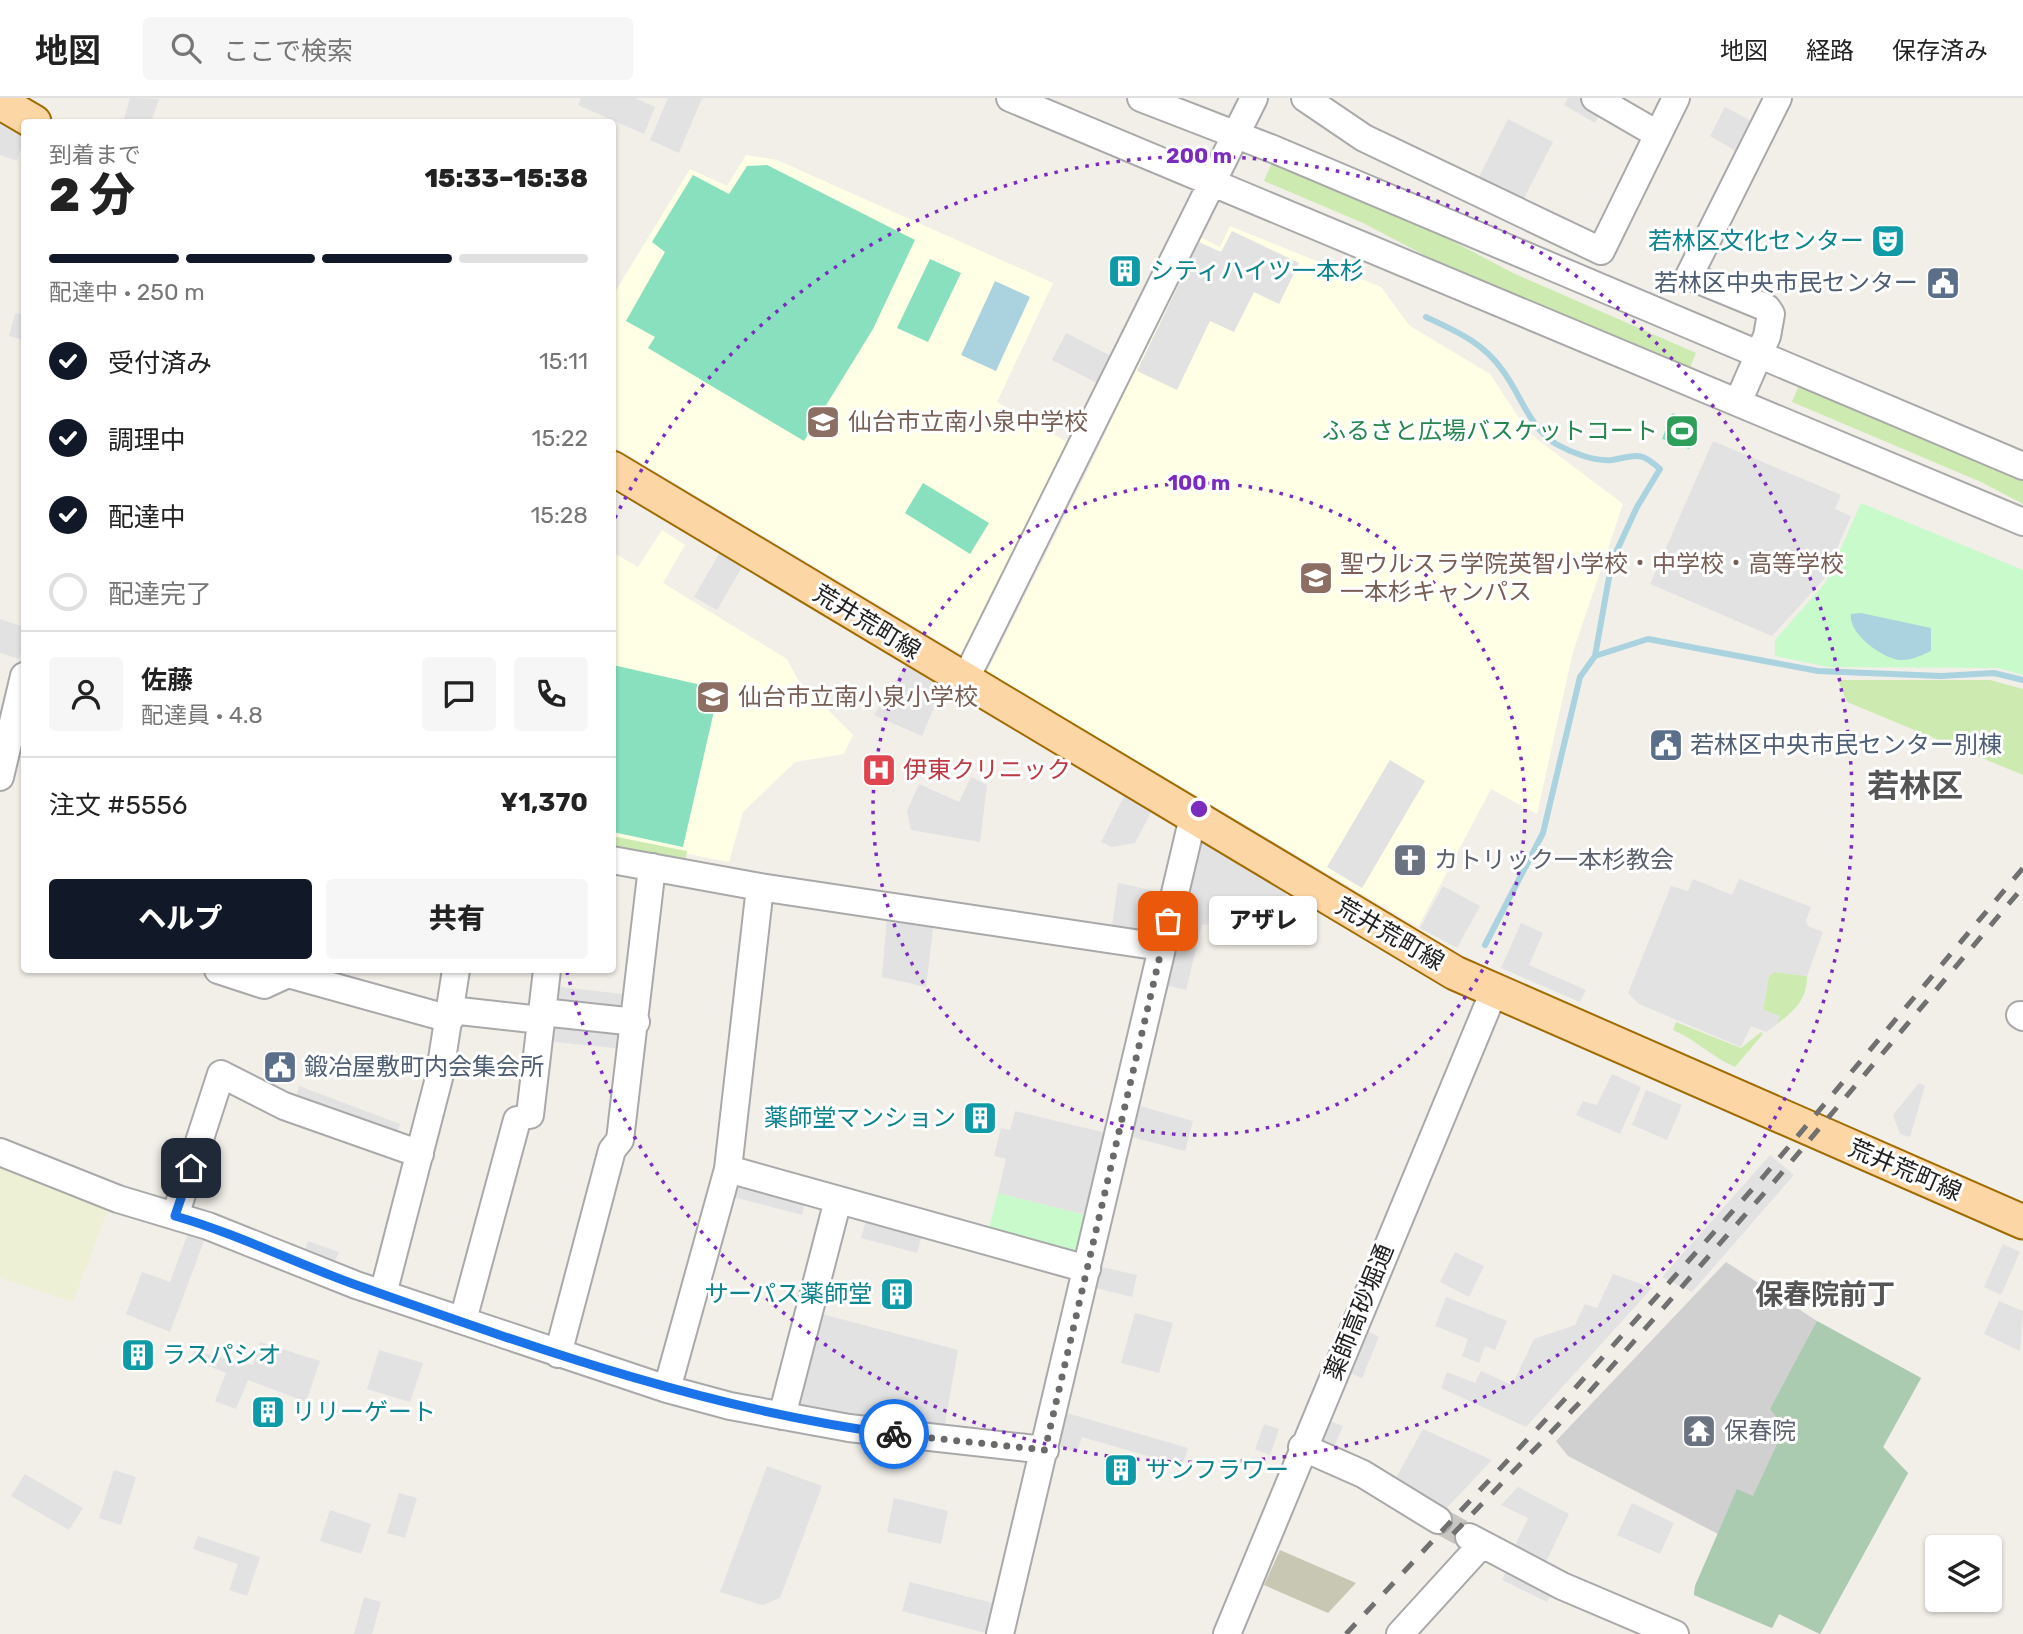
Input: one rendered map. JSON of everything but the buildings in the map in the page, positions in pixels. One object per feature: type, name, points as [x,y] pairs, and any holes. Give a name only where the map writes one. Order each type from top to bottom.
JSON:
[{"type":"main road","points":[[0,103],[29,119]]},
{"type":"main road","name":"荒井荒町線","points":[[616,470],[1426,957],[1494,991],[2023,1222]]},
{"type":"street","points":[[1010,98],[2023,522]]},
{"type":"street","points":[[1141,98],[2023,466]]},
{"type":"street","points":[[965,680],[1254,98]]},
{"type":"street","points":[[1305,98],[1364,138],[1601,251],[1676,98]]},
{"type":"street","points":[[1595,98],[1657,134]]},
{"type":"street","points":[[1738,402],[1772,322],[1767,308],[1689,276],[1779,98]]},
{"type":"street","points":[[1488,241],[1503,206]]},
{"type":"street","points":[[2,762],[21,691]]},
{"type":"street","points":[[1000,1634],[1193,817]]},
{"type":"street","points":[[616,861],[760,887],[1161,947]]},
{"type":"street","points":[[558,1354],[612,1150],[620,1140],[636,1022],[652,867]]},
{"type":"street","points":[[667,1389],[728,1169],[760,887]]},
{"type":"street","points":[[227,973],[264,985],[287,973]]},
{"type":"street","points":[[293,973],[451,1014],[636,1022]]},
{"type":"street","points":[[383,1294],[420,1154],[451,1014],[456,973]]},
{"type":"street","points":[[463,1320],[523,1118],[542,1016],[547,973]]},
{"type":"street","name":"薬師高砂堀通","points":[[1227,1634],[1494,991]]},
{"type":"street","points":[[175,1216],[221,1074],[284,1106],[420,1154]]},
{"type":"street","points":[[0,1152],[118,1199],[208,1226],[383,1294],[667,1389],[782,1416],[849,1428],[1045,1450]]},
{"type":"street","points":[[728,1169],[1087,1269]]},
{"type":"street","points":[[782,1416],[838,1200]]},
{"type":"street","points":[[1303,1447],[1363,1474],[1438,1520]]},
{"type":"street","points":[[1400,1634],[1476,1541],[1562,1586],[1675,1634]]},
{"type":"shaded area","points":[[130,98],[159,99],[152,119],[124,119]]},
{"type":"shaded area","points":[[581,98],[635,98],[655,107],[644,134],[616,122],[616,119],[610,119],[578,105]]},
{"type":"shaded area","points":[[668,98],[702,98],[679,153],[650,140]]},
{"type":"shaded area","points":[[1568,98],[1581,98],[1602,110],[1595,123],[1564,105]]},
{"type":"shaded area","points":[[1725,107],[1755,123],[1741,154],[1710,136]]},
{"type":"shaded area","points":[[1508,119],[1553,142],[1520,206],[1476,183]]},
{"type":"shaded area","points":[[0,122],[21,134],[21,147],[17,161],[0,155]]},
{"type":"shaded area","name":"仙台市立南小泉中学校","points":[[746,155],[777,160],[1053,283],[997,402],[1069,443],[961,654],[616,448],[616,290],[690,169],[727,186]]},
{"type":"shaded area","name":"聖ウルスラ学院英智小学校・中学校・高等学校 一本杉キャンパス","points":[[1230,226],[1381,287],[1410,326],[1490,374],[1529,433],[1623,504],[1573,652],[1537,814],[1491,789],[1418,927],[987,672],[1088,470],[1198,236],[1220,247]]},
{"type":"shaded area","points":[[1232,231],[1299,263],[1279,304],[1254,292],[1234,332],[1210,321],[1177,390],[1137,371],[1199,242],[1221,252]]},
{"type":"shaded area","points":[[15,313],[21,314],[21,339],[9,336]]},
{"type":"shaded area","points":[[1066,333],[1113,357],[1099,384],[1052,360]]},
{"type":"shaded area","points":[[1713,441],[1841,495],[1835,509],[1851,516],[1824,579],[1772,636],[1650,584]]},
{"type":"shaded area","name":"仙台市立南小泉小学校","points":[[662,530],[685,545],[663,583],[787,659],[798,680],[853,735],[844,754],[795,762],[743,812],[729,862],[616,841],[616,554],[638,567]]},
{"type":"shaded area","points":[[722,549],[745,562],[717,610],[694,597]]},
{"type":"shaded area","points":[[0,619],[21,626],[19,659],[0,653]]},
{"type":"shaded area","points":[[907,663],[944,684],[922,736],[874,715]]},
{"type":"shaded area","points":[[1390,760],[1425,781],[1362,888],[1327,867]]},
{"type":"shaded area","points":[[971,777],[987,785],[980,842],[911,830],[907,811],[919,784],[959,802]]},
{"type":"shaded area","points":[[1126,792],[1153,809],[1135,843],[1112,847],[1101,842]]},
{"type":"shaded area","points":[[1199,841],[1288,890],[1274,928],[1218,911],[1212,913],[1207,925],[1202,924],[1186,990],[1161,984]]},
{"type":"shaded area","points":[[1693,879],[1732,895],[1739,879],[1811,907],[1806,920],[1808,926],[1823,932],[1807,976],[1776,972],[1769,975],[1763,1010],[1780,1016],[1777,1024],[1766,1032],[1751,1026],[1741,1047],[1639,1004],[1628,993],[1671,886],[1688,891]]},
{"type":"shaded area","points":[[1118,883],[1165,893],[1154,939],[1111,933]]},
{"type":"shaded area","points":[[1443,886],[1480,906],[1457,948],[1420,928]]},
{"type":"shaded area","points":[[887,915],[934,921],[926,987],[882,977]]},
{"type":"shaded area","points":[[1521,923],[1543,933],[1529,965],[1586,990],[1580,1002],[1501,968]]},
{"type":"shaded area","points":[[552,986],[631,995],[629,1015],[550,1007]]},
{"type":"shaded area","points":[[548,1020],[627,1028],[625,1049],[545,1041]]},
{"type":"shaded area","points":[[1612,1074],[1641,1087],[1620,1134],[1576,1115],[1583,1101],[1597,1105]]},
{"type":"shaded area","points":[[1919,1083],[1925,1086],[1910,1137],[1900,1134],[1893,1115]]},
{"type":"shaded area","points":[[299,1086],[400,1124],[397,1134],[296,1097]]},
{"type":"shaded area","points":[[1646,1090],[1682,1105],[1667,1140],[1632,1125]]},
{"type":"shaded area","points":[[1133,1104],[1193,1121],[1185,1151],[1125,1135]]},
{"type":"shaded area","points":[[1015,1111],[1106,1133],[1086,1215],[998,1193],[1006,1159],[994,1156],[1001,1128],[1010,1130]]},
{"type":"shaded area","points":[[1770,1155],[1794,1175],[1692,1292],[1662,1277]]},
{"type":"shaded area","points":[[0,1163],[102,1200],[107,1212],[73,1302],[0,1278]]},
{"type":"shaded area","points":[[737,1180],[806,1198],[802,1215],[733,1197]]},
{"type":"shaded area","points":[[866,1220],[922,1235],[917,1253],[861,1238]]},
{"type":"shaded area","points":[[191,1225],[208,1230],[170,1332],[126,1314],[142,1272],[170,1282]]},
{"type":"shaded area","points":[[308,1241],[339,1252],[333,1266],[303,1255]]},
{"type":"shaded area","points":[[2003,1244],[2020,1252],[2001,1295],[1984,1287]]},
{"type":"shaded area","points":[[1455,1252],[1484,1266],[1469,1297],[1440,1282]]},
{"type":"shaded area","points":[[1726,1262],[1817,1321],[1921,1378],[1883,1447],[1908,1473],[1820,1634],[1779,1614],[1772,1628],[1694,1595],[1695,1586],[1718,1534],[1568,1456],[1556,1441]]},
{"type":"shaded area","points":[[1097,1266],[1137,1275],[1132,1297],[1092,1287]]},
{"type":"shaded area","points":[[1613,1274],[1652,1288],[1526,1427],[1441,1388],[1447,1372],[1475,1383],[1481,1371],[1512,1385],[1534,1339],[1575,1325],[1585,1304],[1597,1308]]},
{"type":"shaded area","points":[[1446,1297],[1507,1321],[1495,1350],[1485,1346],[1479,1363],[1462,1356],[1468,1339],[1435,1326]]},
{"type":"shaded area","points":[[1999,1301],[2023,1311],[2020,1351],[1984,1334]]},
{"type":"shaded area","points":[[1135,1313],[1173,1323],[1159,1373],[1121,1363]]},
{"type":"shaded area","points":[[822,1314],[958,1350],[944,1429],[796,1406]]},
{"type":"shaded area","points":[[1817,1321],[1921,1378],[1883,1447],[1908,1473],[1820,1634],[1779,1614],[1772,1628],[1694,1595],[1695,1586],[1737,1489],[1753,1496],[1785,1427],[1770,1409]]},
{"type":"shaded area","points":[[1365,1330],[1379,1337],[1362,1378],[1347,1372]]},
{"type":"shaded area","points":[[260,1342],[320,1361],[306,1402],[248,1380],[236,1409],[215,1401],[226,1373],[191,1359],[194,1351],[253,1365]]},
{"type":"shaded area","points":[[379,1350],[423,1363],[410,1402],[367,1389]]},
{"type":"shaded area","points":[[1067,1413],[1188,1448],[1182,1466],[1082,1437],[1077,1452],[1058,1446]]},
{"type":"shaded area","points":[[1327,1420],[1343,1426],[1332,1452],[1316,1445]]},
{"type":"shaded area","points":[[1264,1424],[1279,1429],[1270,1455],[1255,1449]]},
{"type":"shaded area","points":[[1423,1429],[1492,1460],[1441,1514],[1392,1485]]},
{"type":"shaded area","points":[[767,1466],[822,1486],[780,1598],[763,1605],[720,1592]]},
{"type":"shaded area","points":[[114,1470],[136,1477],[121,1525],[99,1518]]},
{"type":"shaded area","points":[[25,1474],[83,1508],[69,1530],[11,1496]]},
{"type":"shaded area","points":[[1518,1487],[1569,1514],[1543,1568],[1512,1552],[1528,1518],[1501,1505]]},
{"type":"shaded area","points":[[399,1493],[417,1498],[405,1538],[387,1533]]},
{"type":"shaded area","points":[[894,1498],[948,1511],[941,1544],[887,1532]]},
{"type":"shaded area","points":[[1632,1503],[1674,1523],[1660,1554],[1617,1535]]},
{"type":"shaded area","points":[[330,1510],[371,1524],[361,1554],[320,1541]]},
{"type":"shaded area","points":[[198,1536],[260,1557],[247,1596],[229,1590],[238,1564],[193,1549]]},
{"type":"shaded area","points":[[1280,1550],[1356,1583],[1328,1613],[1264,1585]]},
{"type":"shaded area","points":[[1508,1567],[1554,1589],[1547,1602],[1502,1580]]},
{"type":"shaded area","points":[[910,1582],[997,1604],[989,1634],[902,1611]]},
{"type":"shaded area","points":[[364,1597],[381,1602],[372,1634],[354,1634]]},
{"type":"green space","points":[[1272,162],[1426,227],[1513,273],[1696,353],[1689,370],[1453,270],[1363,223],[1264,181]]},
{"type":"green space","points":[[767,165],[915,240],[873,329],[804,441],[648,348],[655,337],[626,321],[665,252],[652,242],[693,175],[729,194],[747,166]]},
{"type":"green space","points":[[930,259],[961,273],[928,342],[897,328]]},
{"type":"green space","points":[[1799,385],[2023,479],[2023,504],[1981,482],[1792,402]]},
{"type":"green space","name":"ふるさと広場バスケットコート","points":[[1672,413],[1699,424],[1697,440],[1689,449],[1662,439]]},
{"type":"green space","points":[[923,483],[989,523],[970,554],[905,513]]},
{"type":"green space","points":[[1861,503],[2023,570],[2023,675],[1998,668],[1828,667],[1775,656],[1775,640],[1826,582]]},
{"type":"green space","points":[[616,666],[719,689],[683,847],[616,833]]},
{"type":"green space","points":[[1838,680],[1990,680],[2023,689],[2023,775],[1847,702]]},
{"type":"green space","points":[[616,837],[687,851],[685,864],[616,850]]},
{"type":"green space","points":[[1775,972],[1807,976],[1805,992],[1799,1004],[1777,1024],[1779,1016],[1763,1010],[1769,975]]},
{"type":"green space","points":[[1676,1022],[1741,1048],[1761,1032],[1763,1034],[1735,1067],[1673,1030]]},
{"type":"green space","points":[[998,1193],[1086,1215],[1079,1243],[1072,1254],[988,1232]]},
{"type":"water","points":[[995,281],[1030,297],[996,371],[961,355]]},
{"type":"water","points":[[1861,613],[1931,628],[1931,651],[1904,660],[1884,655],[1867,643],[1855,629],[1851,614]]},
{"type":"waterway","points":[[1426,317],[1459,333],[1487,353],[1503,371],[1539,429],[1556,444],[1591,458],[1612,460],[1642,457],[1660,469],[1637,507],[1612,561],[1595,656],[1580,677],[1543,833],[1485,945]]},
{"type":"waterway","points":[[1595,656],[1648,639],[1818,671],[1941,676],[1994,673],[2023,680]]},
{"type":"tunnel","points":[[1438,1520],[1469,1537]]},
{"type":"railway","points":[[1346,1634],[1577,1386],[1764,1176],[2023,868]]},
{"type":"railway","points":[[1453,1534],[1585,1397],[1774,1182],[2023,887]]},
{"type":"way so far","points":[[894,1434],[1045,1450],[1168,921]]},
{"type":"place","name":"若林区文化センター","points":[[1888,241]]},
{"type":"place","name":"シティハイツ一本杉","points":[[1125,271]]},
{"type":"place","name":"若林区中央市民センター","points":[[1943,283]]},
{"type":"place","name":"仙台市立南小泉中学校","points":[[823,422]]},
{"type":"place","name":"ふるさと広場バスケットコート","points":[[1682,431]]},
{"type":"place","name":"聖ウルスラ学院英智小学校・中学校・高等学校 一本杉キャンパス","points":[[1316,578]]},
{"type":"place","name":"仙台市立南小泉小学校","points":[[713,697]]},
{"type":"place","name":"若林区中央市民センター別棟","points":[[1666,745]]},
{"type":"place","name":"伊東クリニック","points":[[879,770]]},
{"type":"place","name":"カトリック一本杉教会","points":[[1410,860]]},
{"type":"place","name":"アザレ","points":[[1168,921]]},
{"type":"place","name":"鍛冶屋敷町内会集会所","points":[[280,1067]]},
{"type":"place","name":"薬師堂マンション","points":[[980,1118]]},
{"type":"place","name":"サーパス薬師堂","points":[[897,1294]]},
{"type":"place","name":"ラスパシオ","points":[[138,1355]]},
{"type":"place","name":"リリーゲート","points":[[268,1412]]},
{"type":"place","name":"保春院","points":[[1699,1431]]},
{"type":"place","name":"サンフラワー","points":[[1121,1470]]},
{"type":"district","name":"若林区","points":[[1915,786]]},
{"type":"district","name":"保春院前丁","points":[[1825,1294]]},
{"type":"route","points":[[191,1168],[175,1216],[208,1226],[356,1285],[667,1389],[730,1406],[894,1434]]}]
